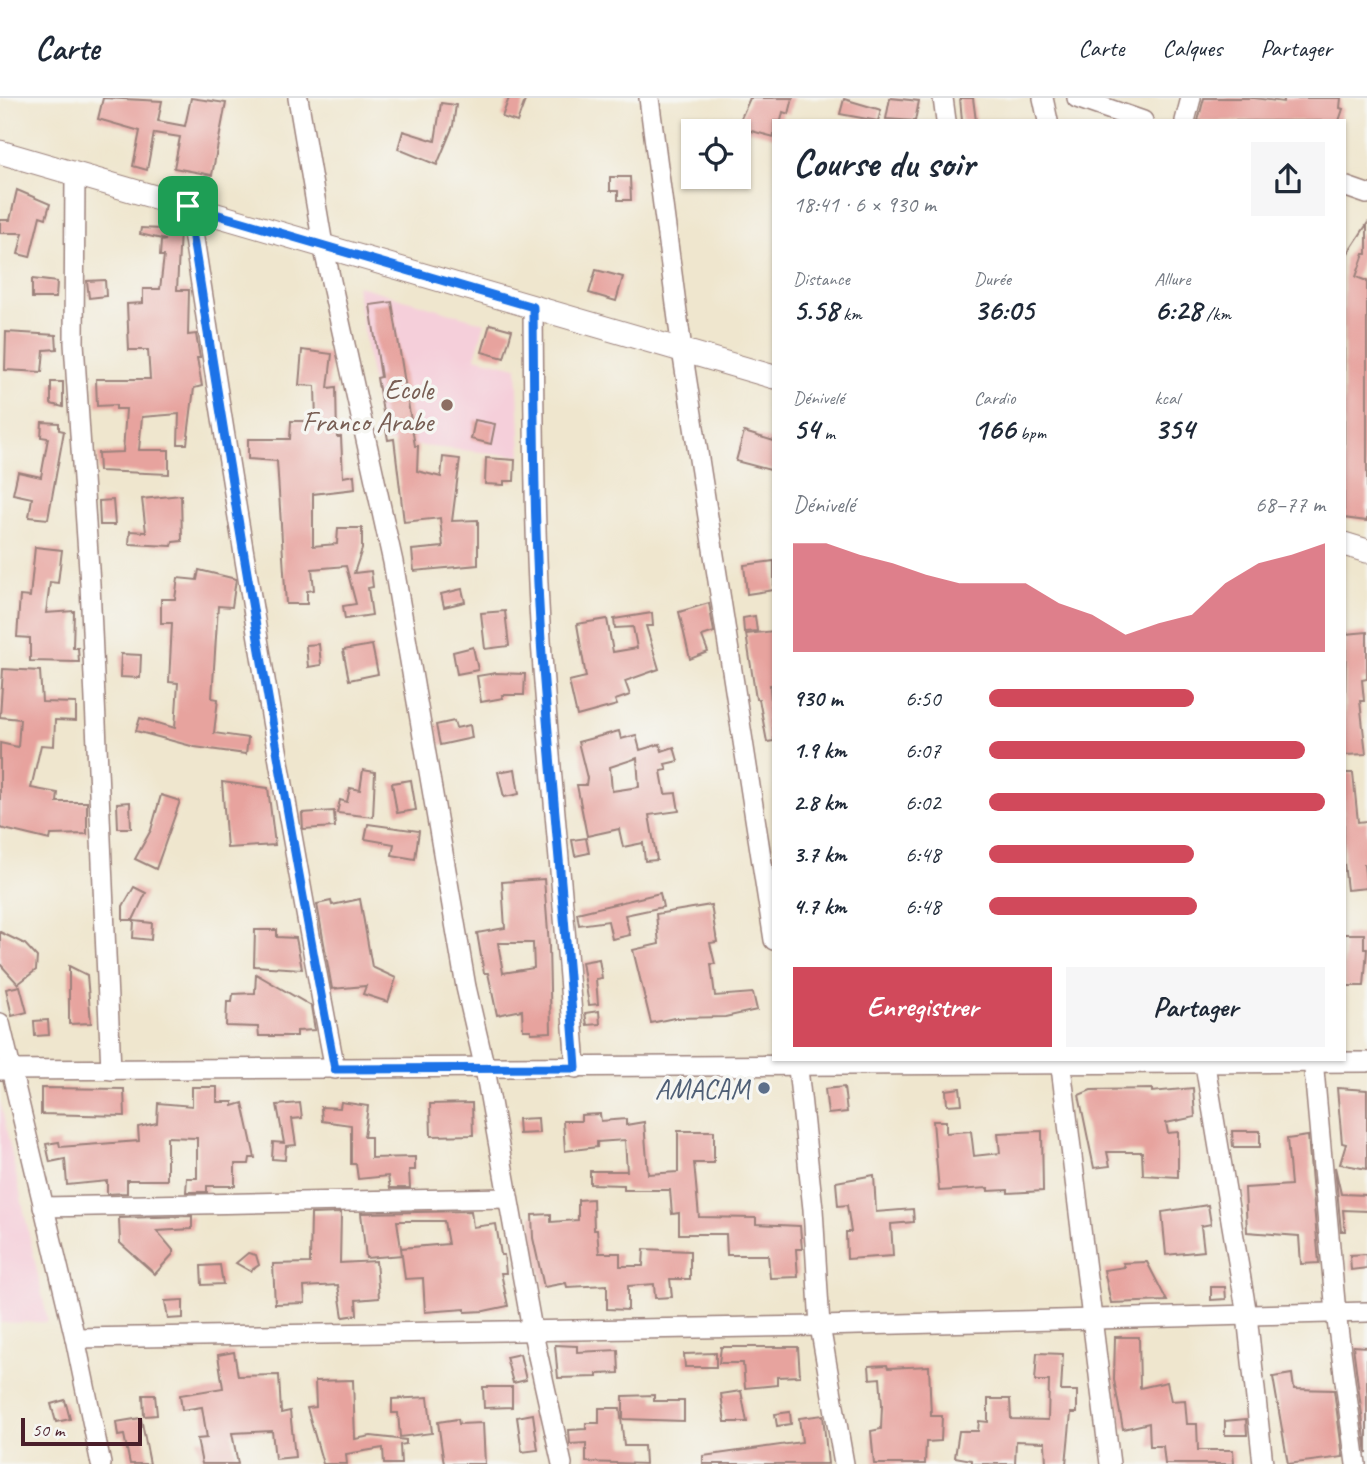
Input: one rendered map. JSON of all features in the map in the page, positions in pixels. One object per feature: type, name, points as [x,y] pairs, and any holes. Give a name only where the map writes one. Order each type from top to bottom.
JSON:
[{"type":"street","points":[[298,98],[323,245],[393,562],[464,973],[485,1069],[532,1329],[562,1464]]},
{"type":"street","points":[[649,98],[681,350],[772,927]]},
{"type":"street","points":[[943,98],[946,119]]},
{"type":"street","points":[[1043,98],[1048,119]]},
{"type":"street","points":[[1077,98],[1137,119]]},
{"type":"street","points":[[1186,119],[1191,98]]},
{"type":"street","points":[[0,152],[772,376]]},
{"type":"street","points":[[75,173],[74,344],[90,584],[111,1070]]},
{"type":"street","points":[[1346,187],[1367,194]]},
{"type":"street","points":[[188,206],[243,563],[294,856],[335,1069]]},
{"type":"street","points":[[533,307],[534,471],[544,681],[564,895],[576,1068]]},
{"type":"street","points":[[1346,545],[1367,551]]},
{"type":"street","points":[[0,1023],[7,1070],[75,1338],[101,1464]]},
{"type":"street","points":[[1204,1061],[1247,1315],[1263,1464]]},
{"type":"street","points":[[1314,1061],[1336,1313],[1356,1464]]},
{"type":"street","points":[[1060,1062],[1110,1464]]},
{"type":"street","points":[[7,1070],[485,1069],[798,1063],[1367,1062]]},
{"type":"street","points":[[798,1063],[820,1326],[845,1464]]},
{"type":"street","points":[[43,1207],[507,1198]]},
{"type":"street","points":[[75,1338],[820,1326],[1367,1312]]},
{"type":"shaded area","name":"Ecole Franco Arabe","points":[[356,285],[485,323],[475,357],[517,367],[521,456],[382,442]]},
{"type":"shaded area","points":[[0,1100],[48,1322],[0,1323]]},
{"type":"building","points":[[103,98],[162,101],[158,121],[185,126],[191,98],[226,103],[212,175],[174,168],[180,137],[154,133],[147,170],[133,166],[140,131],[98,119]]},
{"type":"building","points":[[509,98],[526,98],[517,122],[502,117]]},
{"type":"building","points":[[750,98],[793,98],[789,114],[783,112],[781,119],[772,119],[772,136],[751,131],[751,119],[741,119]]},
{"type":"building","points":[[890,98],[919,101],[915,119],[886,119]]},
{"type":"building","points":[[960,98],[973,98],[976,119],[962,119]]},
{"type":"building","points":[[1204,98],[1254,98],[1283,102],[1284,98],[1341,98],[1340,108],[1343,109],[1340,119],[1199,119]]},
{"type":"building","points":[[844,99],[881,110],[879,119],[840,114]]},
{"type":"building","points":[[441,103],[456,105],[453,126],[437,165],[398,149],[403,131],[435,141]]},
{"type":"building","points":[[610,177],[630,177],[631,200],[618,200],[618,191],[610,191]]},
{"type":"building","points":[[17,190],[50,204],[46,218],[40,216],[30,257],[18,254],[23,233],[0,233],[0,220],[10,220]]},
{"type":"building","points":[[1367,224],[1367,254],[1364,254],[1356,277],[1367,281],[1367,521],[1346,518],[1346,256]]},
{"type":"building","points":[[141,228],[180,230],[177,290],[189,290],[188,335],[196,334],[200,358],[197,358],[202,386],[194,388],[187,444],[178,444],[179,414],[142,417],[139,450],[169,450],[169,474],[99,471],[98,453],[123,452],[126,409],[116,409],[116,405],[97,406],[96,379],[150,379],[148,350],[129,350],[127,304],[143,303],[143,289],[160,289],[164,256],[160,256],[161,241],[166,240],[140,234]]},
{"type":"building","points":[[596,270],[623,277],[616,301],[589,293]]},
{"type":"building","points":[[32,279],[57,282],[56,298],[32,298]]},
{"type":"building","points":[[105,280],[106,296],[89,298],[87,281]]},
{"type":"building","points":[[392,302],[415,446],[418,446],[417,471],[441,477],[443,457],[460,459],[452,521],[478,520],[478,565],[414,571],[412,550],[443,547],[440,518],[404,522],[394,439],[388,440],[377,378],[381,377],[370,305]]},
{"type":"building","points":[[490,324],[512,330],[504,358],[482,352]]},
{"type":"building","points":[[6,332],[56,335],[57,349],[44,350],[42,372],[5,370]]},
{"type":"building","points":[[302,350],[332,354],[328,388],[336,387],[337,437],[341,437],[343,477],[354,475],[355,489],[313,494],[313,546],[337,544],[338,528],[362,528],[362,549],[354,573],[371,571],[373,587],[368,588],[372,615],[345,619],[343,606],[356,604],[346,566],[312,569],[314,590],[307,591],[307,604],[286,604],[277,461],[248,459],[248,439],[290,439],[291,421],[316,421],[315,386],[299,385]]},
{"type":"building","points":[[51,382],[63,382],[63,407],[51,404]]},
{"type":"building","points":[[475,420],[495,424],[491,444],[471,439]]},
{"type":"building","points":[[42,422],[59,423],[59,430],[64,431],[48,519],[29,517],[32,498],[13,494],[18,472],[41,477],[48,438],[41,437]]},
{"type":"building","points":[[744,432],[772,440],[772,470],[736,461]]},
{"type":"building","points":[[486,458],[515,460],[514,481],[504,481],[504,485],[485,484]]},
{"type":"building","points":[[181,495],[182,541],[173,542],[172,546],[129,544],[130,531],[146,532],[142,499]]},
{"type":"building","points":[[113,500],[115,525],[100,525],[99,501]]},
{"type":"building","points":[[35,547],[62,550],[58,583],[50,582],[46,613],[74,611],[73,648],[78,648],[79,662],[30,661],[30,638],[17,637],[20,596],[30,597]]},
{"type":"building","points":[[772,561],[772,590],[747,594],[744,565]]},
{"type":"building","points":[[199,570],[236,579],[232,607],[218,606],[212,698],[218,699],[214,733],[248,738],[246,754],[195,747],[136,731],[140,718],[175,728],[178,683],[169,682],[172,623],[161,623],[161,599],[175,599],[178,578],[197,580]]},
{"type":"building","points":[[462,589],[465,602],[444,607],[441,594]]},
{"type":"building","points":[[709,603],[714,632],[702,636],[708,652],[690,659],[679,612]]},
{"type":"building","points":[[505,611],[509,646],[485,649],[481,613]]},
{"type":"building","points":[[652,613],[653,626],[646,626],[659,669],[625,681],[630,695],[615,700],[617,705],[577,716],[569,681],[586,677],[577,624],[607,619],[613,652],[637,648],[633,627],[615,628],[614,619]]},
{"type":"building","points":[[755,616],[757,631],[744,632],[743,618]]},
{"type":"building","points":[[772,631],[772,741],[767,742],[759,699],[756,699],[746,634]]},
{"type":"building","points":[[1367,632],[1367,679],[1362,680],[1364,701],[1360,701],[1366,754],[1346,755],[1346,634]]},
{"type":"building","points":[[319,644],[321,665],[308,667],[306,645]]},
{"type":"building","points":[[372,645],[378,674],[349,680],[343,650]]},
{"type":"building","points":[[473,647],[478,670],[457,674],[453,652]]},
{"type":"building","points":[[121,654],[141,655],[140,678],[120,677]]},
{"type":"building","points":[[3,669],[40,671],[42,702],[76,703],[76,721],[55,720],[54,746],[41,745],[31,788],[58,793],[57,802],[87,802],[87,834],[51,835],[50,840],[0,828],[0,743],[18,747],[20,719],[0,717]]},
{"type":"building","points":[[496,673],[525,674],[524,695],[502,695],[503,698],[481,702],[477,676]]},
{"type":"building","points":[[454,721],[456,728],[470,725],[472,738],[440,745],[436,725]]},
{"type":"building","points":[[619,731],[621,739],[636,735],[640,750],[660,744],[662,751],[674,747],[678,761],[665,764],[667,770],[661,771],[665,794],[676,793],[679,811],[649,815],[657,860],[645,861],[643,843],[623,847],[619,829],[587,836],[577,785],[586,785],[587,778],[578,742]],"holes":[[[637,758],[639,787],[612,791],[610,767]]]},
{"type":"building","points":[[515,769],[519,794],[504,797],[498,772]]},
{"type":"building","points":[[363,770],[375,772],[373,817],[337,813],[340,800],[347,802],[350,788],[360,790]]},
{"type":"building","points":[[1346,773],[1353,773],[1358,822],[1367,821],[1367,865],[1364,865],[1367,888],[1347,890]]},
{"type":"building","points":[[411,780],[416,810],[397,813],[392,783]]},
{"type":"building","points":[[222,782],[268,788],[275,845],[227,848]]},
{"type":"building","points":[[161,795],[180,801],[156,869],[135,859],[151,830]]},
{"type":"building","points":[[130,802],[131,828],[118,828],[117,803]]},
{"type":"building","points":[[334,811],[335,827],[303,829],[302,813]]},
{"type":"building","points":[[368,824],[419,831],[415,859],[392,855],[394,844],[365,839]]},
{"type":"building","points":[[586,838],[589,853],[575,856],[572,840]]},
{"type":"building","points":[[544,879],[551,1032],[531,1033],[531,1030],[523,1030],[522,1010],[497,1015],[488,973],[484,973],[477,933],[505,928],[502,882]],"holes":[[[498,943],[533,943],[534,968],[503,973]]]},
{"type":"building","points":[[134,887],[146,893],[133,920],[123,920],[123,906]]},
{"type":"building","points":[[660,893],[663,907],[625,915],[630,935],[612,939],[608,921],[579,925],[577,913]]},
{"type":"building","points":[[360,899],[372,967],[396,978],[388,1002],[363,994],[366,986],[332,989],[317,904],[331,901],[332,905]]},
{"type":"building","points":[[711,905],[717,942],[710,943],[715,964],[711,964],[715,996],[753,993],[757,1010],[725,1017],[674,1018],[651,1023],[633,950],[659,944],[656,914]]},
{"type":"building","points":[[134,921],[152,923],[151,940],[133,938]]},
{"type":"building","points":[[255,930],[277,930],[277,937],[296,938],[302,969],[254,966]]},
{"type":"building","points":[[0,932],[25,944],[37,957],[36,970],[18,984],[0,964]]},
{"type":"building","points":[[1346,934],[1364,934],[1364,949],[1367,949],[1364,986],[1346,986]]},
{"type":"building","points":[[599,959],[602,978],[596,979],[598,1004],[589,1005],[582,962]]},
{"type":"building","points":[[69,966],[87,975],[91,1023],[69,1024]]},
{"type":"building","points":[[256,974],[311,1006],[315,1030],[297,1031],[297,1036],[259,1036],[258,1027],[226,1026],[227,1002],[232,1002],[233,994],[255,993]]},
{"type":"building","points":[[20,986],[27,1012],[12,1016],[6,989]]},
{"type":"building","points":[[599,1011],[600,1024],[587,1025],[585,1013]]},
{"type":"building","points":[[48,1020],[49,1035],[35,1036],[34,1021]]},
{"type":"building","points":[[192,1087],[217,1087],[217,1102],[233,1102],[233,1106],[243,1103],[255,1158],[250,1158],[249,1164],[235,1164],[235,1186],[207,1186],[207,1192],[186,1192],[187,1178],[197,1178],[197,1138],[167,1137],[167,1180],[127,1180],[127,1193],[107,1194],[107,1181],[67,1185],[65,1159],[50,1162],[46,1144],[59,1142],[60,1147],[139,1141],[138,1127],[157,1123],[158,1103],[192,1106]]},
{"type":"building","points":[[844,1087],[847,1112],[828,1114],[825,1089]]},
{"type":"building","points":[[41,1088],[124,1089],[125,1116],[41,1114]]},
{"type":"building","points":[[960,1088],[962,1104],[947,1105],[946,1090]]},
{"type":"building","points":[[1193,1088],[1195,1117],[1166,1123],[1168,1133],[1178,1132],[1178,1177],[1143,1175],[1142,1152],[1107,1152],[1110,1166],[1094,1168],[1079,1095],[1091,1090],[1152,1089],[1152,1092]]},
{"type":"building","points":[[1337,1088],[1367,1090],[1367,1169],[1340,1164],[1346,1144],[1342,1143]]},
{"type":"building","points":[[341,1102],[368,1106],[364,1137],[371,1137],[371,1158],[415,1157],[415,1170],[409,1170],[410,1188],[390,1188],[388,1176],[358,1179],[356,1164],[351,1164],[351,1125],[322,1121],[321,1107],[340,1108]]},
{"type":"building","points":[[300,1103],[302,1118],[292,1119],[296,1145],[286,1146],[285,1160],[272,1159],[273,1142],[284,1143],[277,1105]]},
{"type":"building","points":[[472,1103],[473,1135],[431,1136],[430,1104]]},
{"type":"building","points":[[600,1114],[601,1121],[626,1119],[626,1125],[644,1122],[648,1174],[678,1172],[678,1131],[714,1131],[714,1163],[694,1163],[699,1217],[756,1218],[756,1224],[800,1226],[802,1249],[796,1249],[798,1277],[770,1278],[768,1255],[727,1255],[726,1234],[679,1234],[679,1213],[672,1214],[670,1190],[624,1190],[624,1185],[590,1184],[590,1171],[627,1171],[625,1140],[597,1142],[597,1147],[565,1151],[563,1121],[581,1121],[581,1115]]},
{"type":"building","points":[[538,1118],[539,1133],[519,1134],[518,1119]]},
{"type":"building","points":[[933,1121],[946,1121],[946,1133],[971,1131],[974,1156],[1000,1153],[998,1133],[1042,1131],[1043,1191],[1008,1193],[1008,1190],[988,1191],[988,1188],[939,1191]]},
{"type":"building","points":[[1232,1131],[1260,1131],[1260,1147],[1233,1147]]},
{"type":"building","points":[[1308,1136],[1319,1263],[1301,1264],[1299,1236],[1247,1232],[1245,1188],[1291,1185],[1287,1139]]},
{"type":"building","points":[[1335,1167],[1341,1194],[1367,1195],[1367,1211],[1343,1210],[1345,1231],[1341,1231]]},
{"type":"building","points":[[874,1175],[876,1212],[913,1209],[914,1222],[891,1224],[893,1256],[847,1259],[846,1232],[851,1232],[847,1205],[838,1206],[836,1182]]},
{"type":"building","points":[[593,1199],[594,1230],[597,1230],[599,1253],[620,1253],[620,1266],[643,1266],[644,1249],[690,1251],[690,1279],[670,1279],[672,1297],[655,1298],[654,1284],[628,1286],[628,1310],[607,1309],[607,1285],[567,1287],[566,1283],[544,1287],[533,1238],[532,1215],[551,1214],[551,1222],[578,1220],[578,1200]]},
{"type":"building","points":[[1208,1205],[1211,1224],[1201,1226],[1204,1251],[1166,1255],[1162,1212]]},
{"type":"building","points":[[471,1211],[473,1227],[496,1224],[501,1255],[504,1255],[506,1273],[501,1273],[508,1306],[484,1311],[465,1312],[465,1309],[425,1312],[423,1278],[405,1279],[402,1255],[366,1258],[361,1213]],"holes":[[[397,1221],[444,1221],[448,1244],[401,1250]]]},
{"type":"building","points":[[341,1213],[340,1263],[376,1261],[379,1298],[356,1300],[357,1315],[343,1317],[338,1285],[304,1287],[305,1303],[275,1304],[273,1264],[310,1263],[311,1214]]},
{"type":"building","points":[[192,1216],[192,1229],[157,1231],[173,1250],[173,1254],[155,1274],[120,1243],[119,1218]]},
{"type":"building","points":[[248,1253],[256,1255],[259,1265],[250,1271],[236,1263]]},
{"type":"building","points":[[1367,1254],[1367,1268],[1351,1270],[1350,1255]]},
{"type":"building","points":[[1147,1262],[1167,1301],[1111,1303],[1104,1270],[1125,1267],[1123,1263]]},
{"type":"building","points":[[220,1265],[223,1284],[202,1285],[201,1266]]},
{"type":"building","points":[[1211,1287],[1225,1287],[1226,1299],[1211,1300]]},
{"type":"building","points":[[183,1300],[183,1318],[168,1319],[165,1301]]},
{"type":"building","points":[[1115,1337],[1139,1337],[1140,1388],[1167,1382],[1171,1401],[1185,1400],[1187,1424],[1197,1424],[1198,1450],[1233,1450],[1234,1464],[1165,1464],[1163,1446],[1150,1446],[1149,1423],[1123,1429],[1114,1380]]},
{"type":"building","points":[[555,1345],[577,1346],[577,1352],[618,1350],[619,1373],[597,1374],[597,1377],[558,1378]]},
{"type":"building","points":[[1353,1346],[1367,1347],[1367,1454]]},
{"type":"building","points":[[721,1347],[798,1347],[800,1376],[777,1377],[777,1385],[745,1388],[743,1363],[719,1363]]},
{"type":"building","points":[[234,1352],[238,1376],[279,1375],[281,1413],[290,1411],[295,1457],[275,1459],[272,1431],[232,1433],[238,1464],[202,1464],[197,1439],[207,1438],[202,1407],[182,1410],[180,1395],[223,1388],[218,1355]]},
{"type":"building","points":[[716,1353],[716,1367],[685,1367],[684,1354]]},
{"type":"building","points":[[1037,1353],[1063,1354],[1061,1391],[1077,1391],[1077,1413],[1071,1413],[1066,1464],[1046,1464],[1045,1442],[1016,1441],[1015,1464],[972,1464],[972,1460],[955,1457],[959,1431],[978,1431],[979,1421],[988,1422],[988,1399],[1010,1399],[1011,1419],[1048,1420],[1049,1381],[1035,1381]]},
{"type":"building","points":[[520,1354],[526,1380],[513,1383],[506,1357]]},
{"type":"building","points":[[887,1365],[888,1368],[929,1366],[931,1416],[942,1416],[941,1441],[926,1442],[925,1464],[874,1464],[871,1431],[881,1429],[882,1405],[880,1378],[870,1379],[869,1366]]},
{"type":"building","points":[[1292,1374],[1294,1389],[1334,1390],[1343,1457],[1288,1464],[1273,1377]]},
{"type":"building","points":[[353,1380],[355,1439],[371,1436],[406,1440],[406,1444],[400,1445],[401,1464],[384,1464],[383,1448],[346,1454],[347,1464],[323,1464],[307,1408],[316,1407],[315,1381]]},
{"type":"building","points":[[483,1387],[512,1387],[512,1407],[484,1408]]},
{"type":"building","points":[[741,1391],[747,1422],[725,1422],[721,1394]]},
{"type":"building","points":[[143,1395],[155,1395],[157,1415],[144,1416]]},
{"type":"building","points":[[654,1395],[654,1401],[684,1401],[684,1421],[623,1419],[623,1396]]},
{"type":"building","points":[[428,1397],[432,1433],[400,1437],[398,1413],[392,1413],[392,1399]]},
{"type":"building","points":[[65,1400],[70,1419],[56,1422],[51,1404]]},
{"type":"building","points":[[599,1408],[620,1408],[624,1446],[644,1446],[645,1464],[586,1462],[586,1443],[570,1444],[569,1430],[586,1429],[586,1423],[599,1423]]},
{"type":"building","points":[[790,1412],[791,1424],[777,1426],[775,1414]]},
{"type":"building","points":[[533,1414],[538,1450],[522,1452],[517,1417]]},
{"type":"building","points":[[823,1415],[828,1464],[703,1464],[703,1456],[802,1442],[799,1418]]},
{"type":"building","points":[[141,1418],[150,1464],[130,1464],[124,1435],[118,1436],[116,1422]]},
{"type":"building","points":[[458,1419],[459,1424],[483,1423],[485,1464],[444,1464],[438,1422]]},
{"type":"building","points":[[1246,1419],[1247,1435],[1225,1435],[1225,1421]]},
{"type":"place","name":"Ecole Franco Arabe","points":[[447,405]]},
{"type":"place","name":"AMACAM","points":[[764,1088]]},
{"type":"route","points":[[188,206],[533,307],[534,471],[544,681],[564,895],[576,1068],[335,1069],[294,856],[243,563],[188,206]]}]
